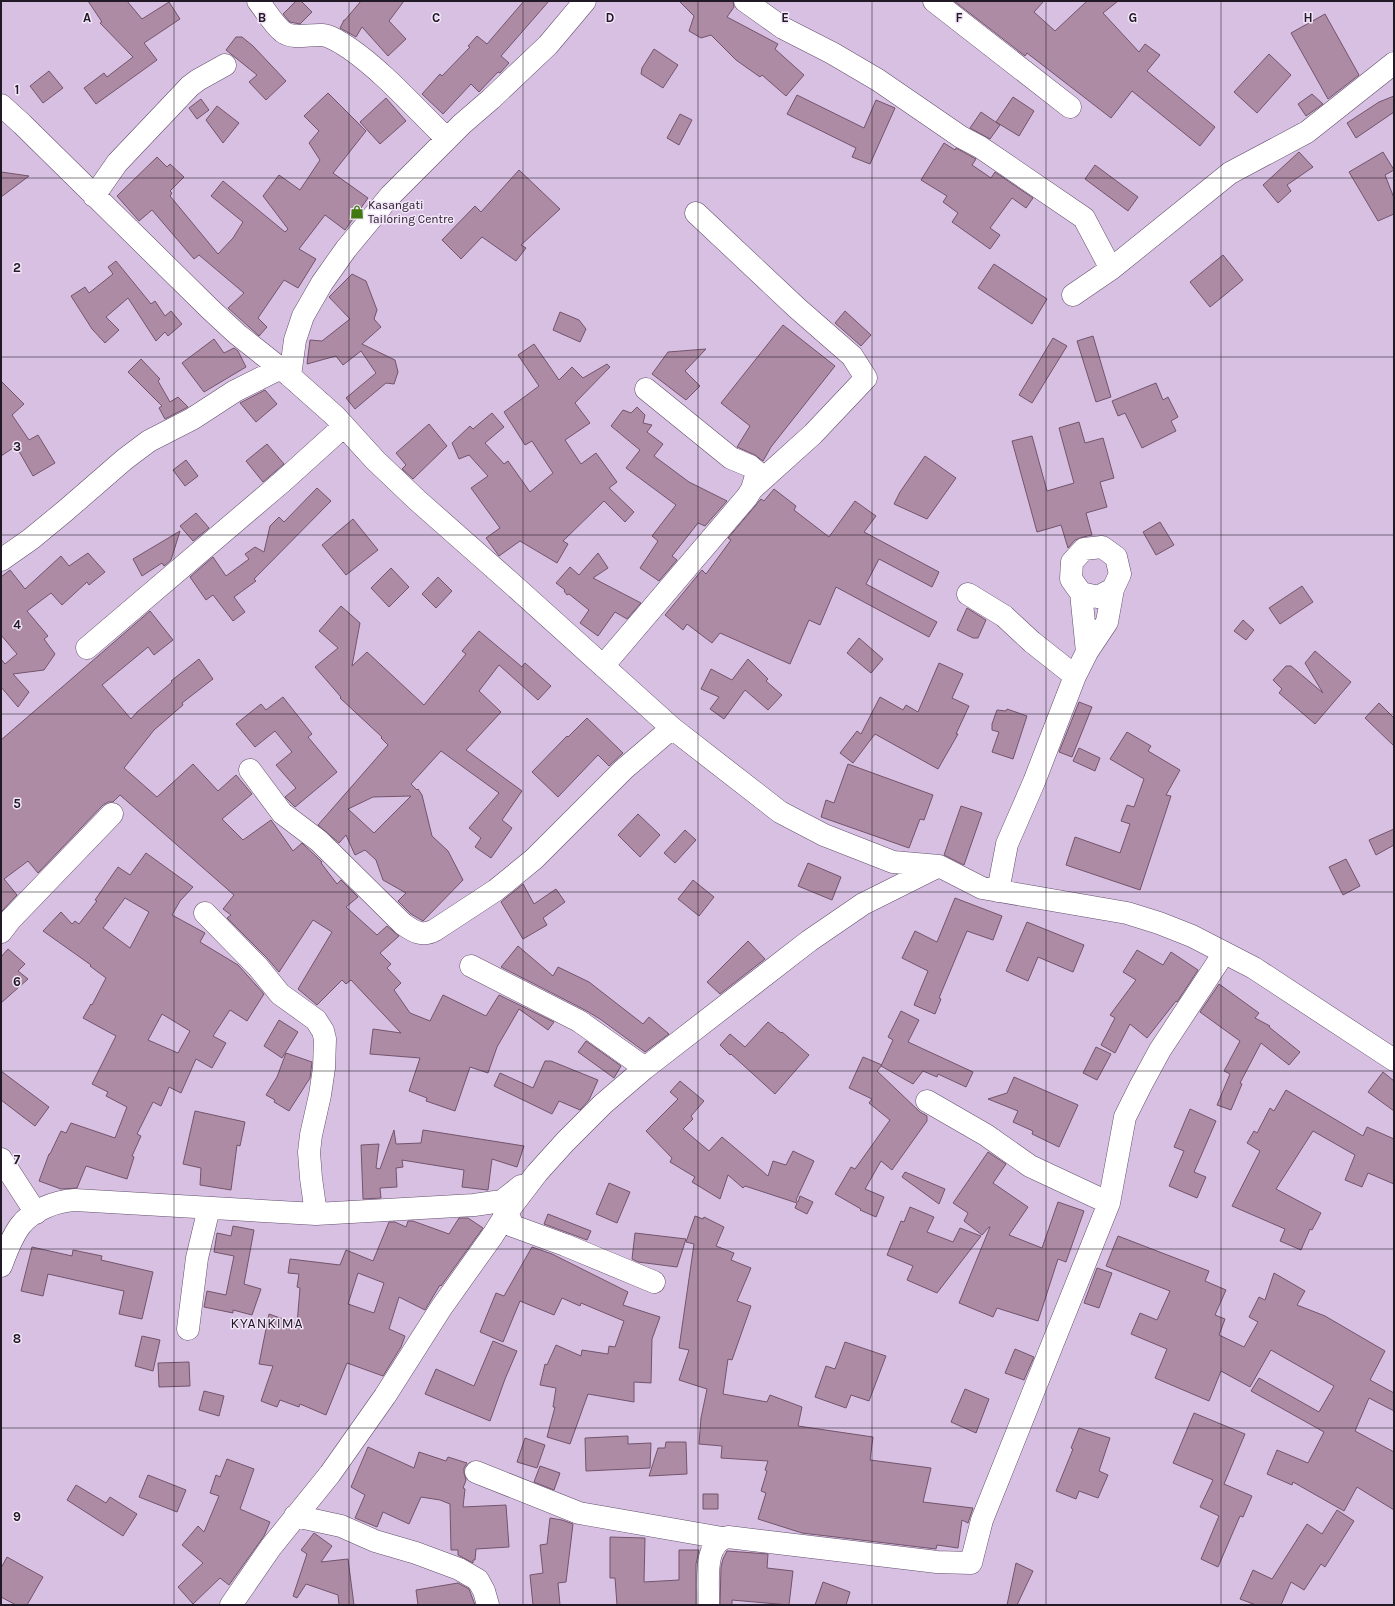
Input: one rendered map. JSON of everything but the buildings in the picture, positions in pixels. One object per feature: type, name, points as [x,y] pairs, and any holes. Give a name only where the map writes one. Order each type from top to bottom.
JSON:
[{"type":"street","points":[[258,1],[275,24],[283,32],[294,36],[322,35],[329,37],[374,67],[447,139]]},
{"type":"street","points":[[1,560],[31,539],[125,459],[149,441],[192,419],[235,391],[284,372],[300,322],[322,283],[367,223],[390,196],[462,124],[492,99],[548,45],[585,1]]},
{"type":"street","points":[[745,1],[783,28],[832,53],[878,80],[960,137],[980,147],[1084,218],[1111,268]]},
{"type":"street","points":[[934,1],[1070,108]]},
{"type":"street","points":[[1073,295],[1111,268],[1230,173],[1307,132],[1394,63]]},
{"type":"street","points":[[94,196],[116,163],[190,86],[225,65]]},
{"type":"street","points":[[1,105],[210,309],[335,416],[375,460],[417,500],[672,728],[780,812],[824,835],[893,862],[939,866],[982,888],[1127,913],[1165,925],[1192,936],[1254,968],[1394,1060]]},
{"type":"street","points":[[696,213],[797,308],[852,356],[866,378],[813,434],[752,489]]},
{"type":"street","points":[[603,666],[747,497],[752,489],[757,472],[750,466],[731,458],[646,389]]},
{"type":"street","points":[[87,648],[282,482],[344,426]]},
{"type":"street","points":[[998,891],[1007,844],[1034,782],[1075,676],[1087,652],[1106,622],[1113,589],[1120,574],[1116,557],[1102,547],[1084,549],[1072,562],[1071,579],[1081,593],[1087,652]]},
{"type":"street","points":[[1081,593],[1098,597],[1113,589]]},
{"type":"street","points":[[968,594],[1004,616],[1032,642],[1075,676]]},
{"type":"street","points":[[250,770],[282,814],[319,841],[403,924],[412,931],[426,934],[435,930],[496,890],[534,859],[624,769],[672,728]]},
{"type":"street","points":[[1,932],[11,918],[112,814]]},
{"type":"street","points":[[231,1605],[271,1547],[330,1474],[385,1396],[441,1308],[493,1235],[505,1206],[603,1104],[645,1068],[748,990],[808,941],[837,921],[863,904],[939,866]]},
{"type":"street","points":[[205,913],[258,967],[280,994],[316,1020],[323,1031],[325,1039],[324,1068],[309,1152],[316,1214]]},
{"type":"street","points":[[476,1472],[579,1513],[722,1538],[739,1537],[937,1562],[971,1563],[982,1520],[1109,1203],[1125,1117],[1140,1085],[1160,1050],[1224,953]]},
{"type":"street","points":[[471,966],[579,1021],[645,1068]]},
{"type":"street","points":[[927,1101],[986,1135],[1030,1166],[1109,1203]]},
{"type":"street","points":[[1,1159],[36,1213]]},
{"type":"street","points":[[1,1266],[20,1226],[36,1213],[64,1200],[316,1214],[474,1204],[505,1206]]},
{"type":"street","points":[[505,1206],[513,1226],[565,1245],[654,1282]]},
{"type":"street","points":[[188,1329],[197,1258],[209,1208]]},
{"type":"street","points":[[295,1516],[341,1526],[375,1541],[416,1553],[459,1569],[478,1580],[484,1591],[488,1605]]},
{"type":"street","points":[[708,1605],[710,1557],[715,1544],[722,1538]]},
{"type":"place","name":"Kasangati Tailoring Centre","points":[[357,212]]},
{"type":"district","name":"KYANKIMA","points":[[267,1323]]}]
